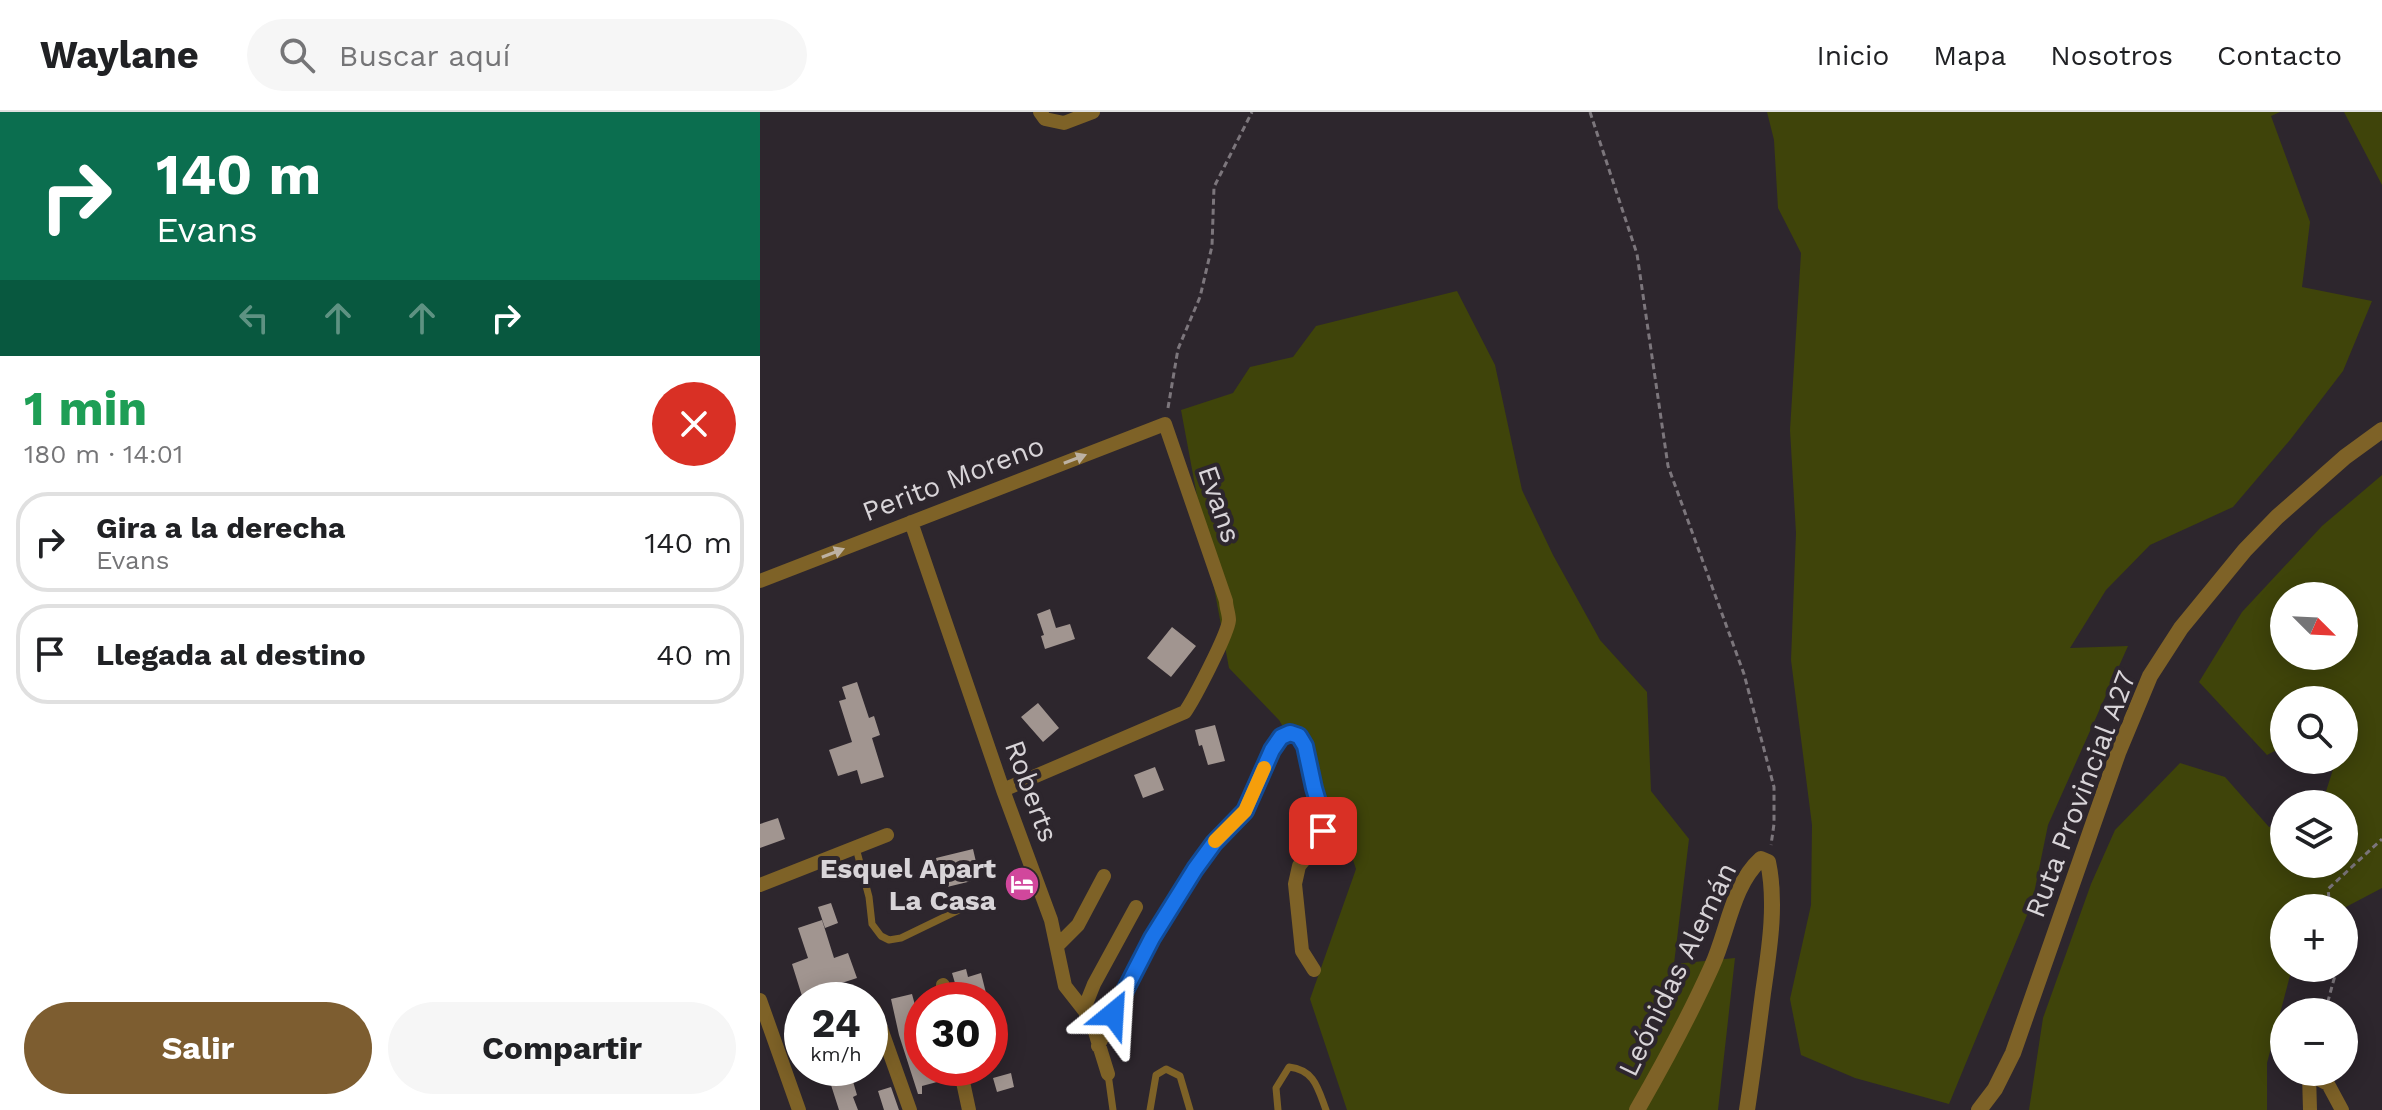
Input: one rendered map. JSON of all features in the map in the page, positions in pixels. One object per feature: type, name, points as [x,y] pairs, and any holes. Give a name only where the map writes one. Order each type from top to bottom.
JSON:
[{"type":"street","points":[[1043,116],[1064,123],[1093,112]]},
{"type":"street","name":"Perito Moreno","points":[[760,581],[1165,424]]},
{"type":"street","name":"Evans","points":[[1003,790],[1185,712],[1195,699],[1229,621],[1226,601],[1165,424]]},
{"type":"street","name":"Ruta Provincial A27","points":[[1979,1110],[1995,1089],[2013,1053],[2118,753],[2150,676],[2181,628],[2245,550],[2345,457],[2382,430]]},
{"type":"street","name":"Roberts","points":[[911,522],[1051,920],[1065,986],[1091,1019],[1108,1074]]},
{"type":"street","points":[[1098,1046],[1152,938],[1214,843],[1245,811],[1272,750],[1281,737],[1290,733],[1299,736],[1305,746],[1322,815],[1323,831],[1299,866],[1295,884],[1302,951],[1314,970]]},
{"type":"street","points":[[760,885],[887,835]]},
{"type":"street","name":"Leónidas Alemán","points":[[1637,1110],[1714,962],[1734,903],[1750,868],[1761,859],[1768,862]]},
{"type":"street","points":[[1747,1110],[1768,959],[1771,877],[1768,862]]},
{"type":"street","points":[[1057,946],[1078,925],[1104,876]]},
{"type":"street","points":[[1084,1009],[1094,984],[1136,907]]},
{"type":"street","points":[[760,1000],[799,1110]]},
{"type":"street","points":[[888,1048],[910,1110]]},
{"type":"street","points":[[2310,1110],[2309,1074],[2328,1084],[2342,1110]]},
{"type":"street","points":[[964,1086],[969,1110]]},
{"type":"lane","points":[[856,848],[869,897],[872,924],[881,936],[889,940],[901,938],[963,908]]},
{"type":"lane","points":[[1278,1110],[1276,1088],[1289,1067],[1301,1069],[1313,1080],[1326,1110]]},
{"type":"lane","points":[[1150,1110],[1156,1075],[1166,1069],[1180,1076],[1190,1110]]},
{"type":"lane","points":[[1108,1074],[1113,1110]]},
{"type":"path","points":[[1165,424],[1178,349],[1200,297],[1212,246],[1214,187],[1252,112]]},
{"type":"path","points":[[1590,112],[1637,254],[1668,466],[1744,674],[1774,787],[1774,824],[1768,862]]},
{"type":"path","points":[[2329,894],[2328,889],[2382,839]]},
{"type":"green space","points":[[1767,112],[2280,112],[2271,116],[2310,222],[2302,287],[2372,301],[2343,371],[2233,507],[2150,545],[2106,590],[2070,648],[2128,646],[2048,825],[2032,903],[1949,1104],[1855,1078],[1801,1055],[1790,999],[1811,905],[1812,825],[1791,660],[1796,533],[1790,430],[1801,253],[1778,208],[1774,140]]},
{"type":"green space","points":[[2344,112],[2382,112],[2382,185]]},
{"type":"green space","points":[[1457,291],[1495,365],[1522,490],[1553,555],[1600,640],[1647,692],[1651,791],[1689,839],[1674,964],[1735,958],[1718,1110],[1347,1110],[1310,999],[1356,869],[1341,824],[1279,720],[1229,668],[1181,410],[1233,393],[1250,367],[1293,357],[1316,326]]},
{"type":"green space","points":[[2382,475],[2382,888],[2358,901],[2358,894],[2270,894],[2270,982],[2288,982],[2284,998],[2270,998],[2267,1110],[2029,1110],[2043,1018],[2091,884],[2115,830],[2180,763],[2225,777],[2270,827],[2270,878],[2358,878],[2358,790],[2326,790],[2332,774],[2358,774],[2358,686],[2270,686],[2270,753],[2267,755],[2199,682],[2242,612],[2322,526]]},
{"type":"building","points":[[1050,609],[1056,628],[1070,624],[1075,639],[1045,649],[1037,614]]},
{"type":"building","points":[[1172,627],[1196,646],[1171,677],[1147,658]]},
{"type":"building","points":[[857,682],[869,718],[874,716],[880,735],[872,738],[884,777],[861,784],[857,770],[838,776],[829,750],[852,742],[839,701],[846,699],[842,687]]},
{"type":"building","points":[[1038,703],[1059,728],[1043,742],[1021,717]]},
{"type":"building","points":[[1215,725],[1225,761],[1208,765],[1195,730]]},
{"type":"building","points":[[1155,767],[1164,790],[1143,798],[1134,775]]},
{"type":"building","points":[[778,818],[785,839],[760,848],[760,824]]},
{"type":"building","points":[[973,849],[980,879],[943,888],[936,858]]},
{"type":"building","points":[[831,903],[838,923],[825,928],[818,907]]},
{"type":"building","points":[[822,920],[834,958],[848,953],[857,978],[845,982],[798,982],[792,964],[808,958],[798,928]]},
{"type":"building","points":[[966,969],[968,977],[981,973],[983,982],[955,982],[952,973]]},
{"type":"building","points":[[904,996],[904,1051],[899,1035],[891,999]]},
{"type":"building","points":[[1011,1073],[1014,1087],[997,1092],[995,1086],[1008,1086],[1008,1074]]},
{"type":"building","points":[[831,1086],[854,1086],[857,1095],[853,1097],[858,1110],[839,1110]]},
{"type":"building","points":[[915,1086],[922,1086],[922,1094],[918,1094]]},
{"type":"building","points":[[891,1087],[899,1110],[884,1110],[878,1091]]},
{"type":"slow traffic","points":[[1215,841],[1245,811],[1264,768]]},
{"type":"place","name":"Esquel Apart La Casa","points":[[1022,884]]},
{"type":"route","points":[[1113,1014],[1152,938],[1195,869],[1214,843],[1245,811],[1272,750],[1281,737],[1290,733],[1299,736],[1305,746],[1323,831]]}]
